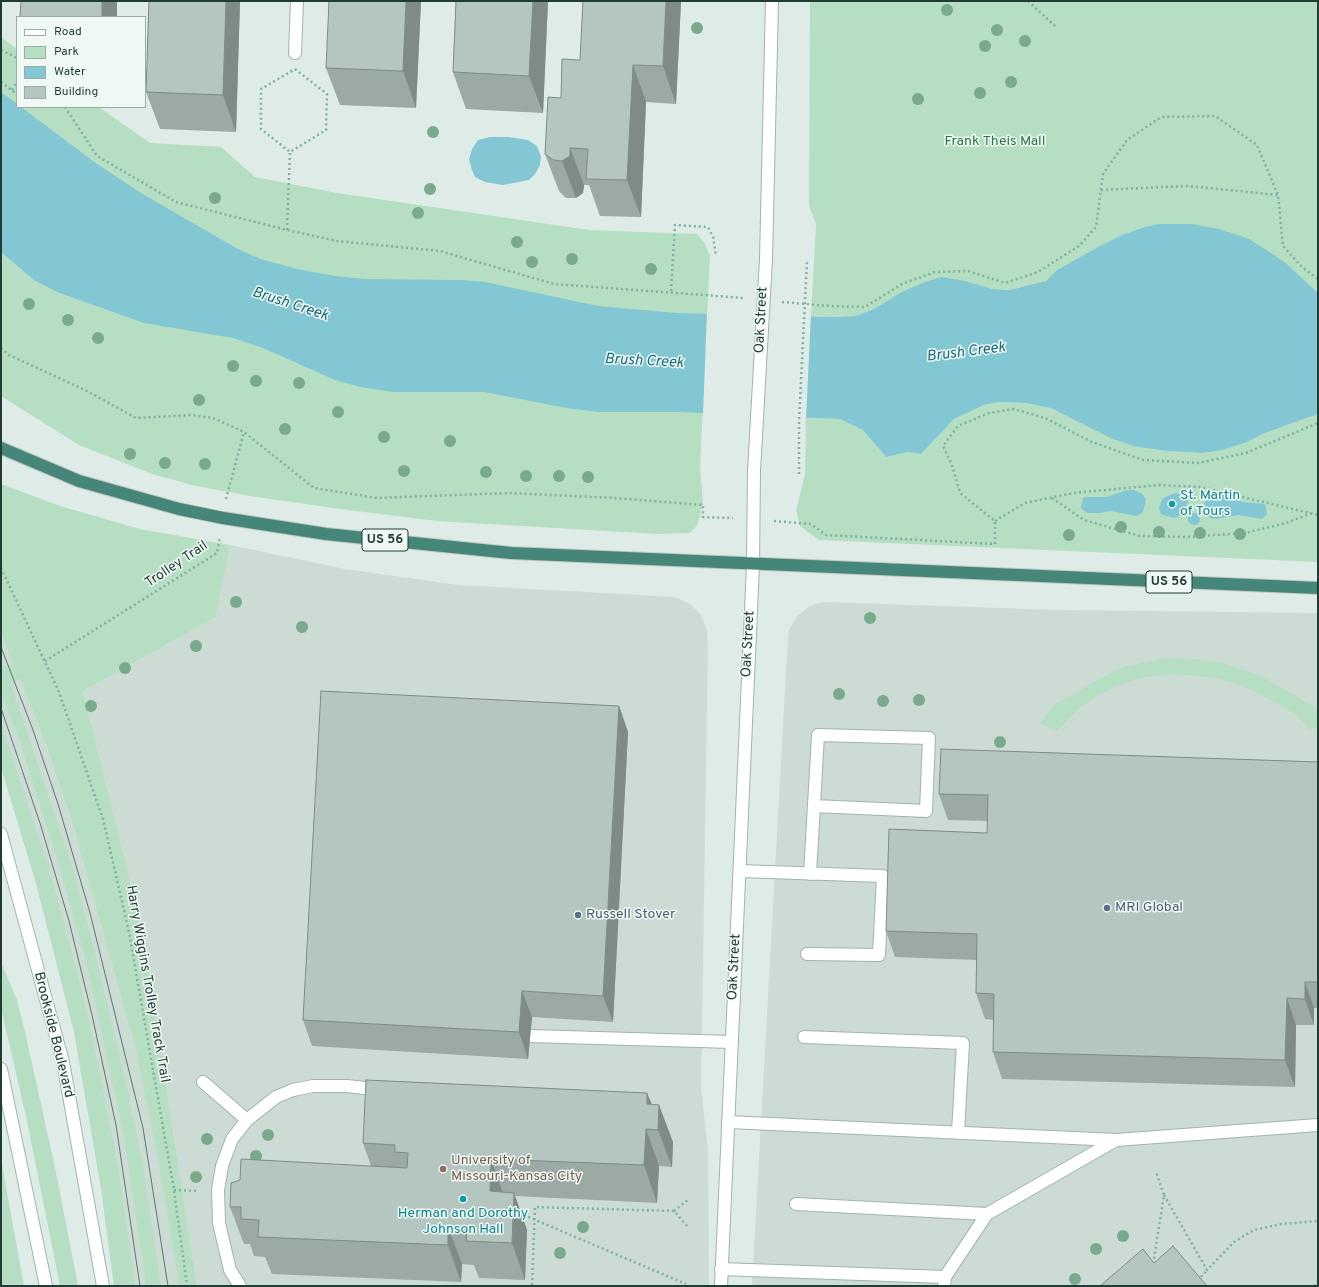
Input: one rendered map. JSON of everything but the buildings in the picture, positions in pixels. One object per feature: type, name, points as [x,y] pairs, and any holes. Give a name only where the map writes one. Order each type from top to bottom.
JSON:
[{"type":"highway","name":"US 56","points":[[1,448],[79,481],[179,509],[223,518],[326,534],[511,553],[753,565],[1318,588]]},
{"type":"street","points":[[295,53],[297,1]]},
{"type":"street","name":"Oak Street","points":[[721,1286],[755,519],[754,471],[766,259],[772,1]]},
{"type":"street","points":[[810,874],[818,735],[929,738],[926,811],[814,806]]},
{"type":"street","name":"Brookside Boulevard","points":[[1,834],[63,1062],[104,1286]]},
{"type":"street","points":[[740,871],[883,876],[879,955],[807,954]]},
{"type":"street","points":[[530,1036],[732,1042]]},
{"type":"street","points":[[804,1037],[963,1043],[958,1133]]},
{"type":"street","points":[[1,1069],[46,1286]]},
{"type":"street","points":[[203,1082],[247,1120]]},
{"type":"street","points":[[240,1286],[230,1270],[223,1247],[219,1223],[218,1190],[222,1166],[232,1139],[247,1120],[276,1097],[293,1090],[313,1086],[347,1086],[396,1092]]},
{"type":"street","points":[[728,1122],[1116,1140],[1318,1125]]},
{"type":"street","points":[[722,1269],[944,1281],[987,1214],[1116,1140]]},
{"type":"street","points":[[796,1204],[987,1214]]},
{"type":"path","points":[[1028,1],[1055,26]]},
{"type":"path","points":[[1,50],[16,58]]},
{"type":"path","points":[[294,70],[327,94],[326,130],[290,152],[261,128],[261,89],[294,70]]},
{"type":"path","points":[[1,82],[16,93]]},
{"type":"path","points":[[12,90],[16,84]]},
{"type":"path","points":[[67,108],[97,156],[176,202],[337,241],[440,251],[554,284],[745,298]]},
{"type":"path","points":[[776,301],[829,306],[865,307],[902,284],[935,272],[968,271],[1005,283],[1038,272],[1079,246],[1096,227],[1103,174],[1127,140],[1161,117],[1215,116],[1257,145],[1278,195],[1283,246],[1302,267],[1318,279]]},
{"type":"path","points":[[287,230],[290,152]]},
{"type":"path","points":[[1101,190],[1187,186],[1278,195]]},
{"type":"path","points":[[671,292],[675,225],[708,227],[713,237],[716,256]]},
{"type":"path","points":[[799,474],[799,421],[807,261]]},
{"type":"path","points":[[1,348],[9,355],[85,390],[136,418],[192,415],[214,418],[244,432],[314,488],[342,494],[377,498],[509,493],[615,498],[703,505],[703,517],[755,519],[811,524],[826,535],[995,544],[996,521]]},
{"type":"path","points":[[996,521],[960,493],[952,465],[944,446],[958,426],[990,413],[1014,410],[1045,418],[1092,442],[1143,460],[1198,463],[1246,453],[1318,423]]},
{"type":"path","name":"Trolley Trail","points":[[45,661],[217,553],[228,490],[244,432]]},
{"type":"path","points":[[996,521],[1025,503],[1074,493],[1158,485],[1201,487],[1312,512],[1318,515]]},
{"type":"path","points":[[1051,498],[1084,520],[1140,536],[1188,538],[1245,532],[1286,522],[1312,512]]},
{"type":"path","name":"Harry Wiggins Trolley Track Trail","points":[[1,568],[59,692],[103,819],[129,932],[174,1190],[187,1286]]},
{"type":"path","points":[[1156,1172],[1164,1195],[1207,1270]]},
{"type":"path","points":[[174,1190],[198,1191]]},
{"type":"path","points":[[1149,1263],[1154,1258],[1164,1195]]},
{"type":"path","points":[[532,1285],[535,1207],[674,1211],[689,1199]]},
{"type":"path","points":[[674,1211],[688,1227]]},
{"type":"path","points":[[516,1212],[686,1284]]},
{"type":"path","points":[[1203,1286],[1200,1282],[1201,1277],[1207,1270],[1234,1242],[1254,1230],[1281,1224],[1318,1221]]},
{"type":"path","points":[[1314,1286],[1318,1281]]},
{"type":"shaded area","points":[[230,545],[345,569],[458,585],[675,597],[690,604],[701,615],[707,631],[708,650],[701,1086],[708,1151],[709,1286],[197,1286],[147,961],[132,889],[83,691],[216,617]]},
{"type":"shaded area","points":[[824,602],[1058,610],[1318,613],[1318,1286],[752,1286],[789,630],[797,616],[810,606]]},
{"type":"shaded area","points":[[1,632],[13,664],[1,667]]},
{"type":"shaded area","points":[[20,679],[45,742],[73,825],[135,1047],[157,1155],[179,1286],[114,1286],[101,1188],[74,1032],[36,883],[1,767],[1,684]]},
{"type":"green space","name":"Frank Theis Mall","points":[[810,1],[1318,1],[1318,293],[1286,263],[1249,239],[1159,224],[1122,235],[1057,270],[1046,281],[1010,290],[993,289],[965,281],[900,293],[874,309],[855,316],[811,316],[816,224],[809,206]]},
{"type":"green space","points":[[1,37],[16,48],[16,108],[100,108],[150,143],[221,147],[255,177],[337,193],[589,230],[697,234],[704,242],[710,256],[700,467],[703,505],[697,526],[689,533],[658,534],[437,521],[250,496],[196,486],[152,474],[79,445],[1,396]]},
{"type":"green space","points":[[997,402],[1025,403],[1051,408],[1137,447],[1202,453],[1247,442],[1265,433],[1318,414],[1318,562],[819,540],[800,526],[796,510],[805,475],[806,416],[840,419],[851,423],[863,430],[886,457],[908,452],[921,454],[954,419],[984,405]]},
{"type":"green space","points":[[1,484],[60,506],[140,529],[230,545],[216,617],[83,691],[132,889],[147,961],[197,1286],[179,1286],[157,1155],[135,1047],[73,825],[45,742],[20,679],[10,682],[72,866],[128,1092],[143,1166],[161,1286],[146,1286],[124,1135],[86,961],[60,868],[20,742],[1,692],[1,667],[13,664],[1,632]]},
{"type":"green space","points":[[1166,658],[1196,659],[1226,664],[1259,675],[1313,706],[1318,712],[1318,727],[1311,730],[1294,713],[1248,688],[1224,680],[1199,676],[1170,674],[1146,677],[1121,684],[1099,695],[1078,709],[1057,731],[1040,723],[1055,704],[1103,677],[1123,667]]},
{"type":"green space","points":[[1,724],[48,865],[70,944],[91,1029],[118,1166],[135,1286],[114,1286],[101,1188],[74,1032],[36,883],[1,767]]},
{"type":"green space","points":[[1,963],[17,1000],[23,1023],[56,1172],[78,1286],[60,1286],[27,1121],[1,1008]]},
{"type":"green space","points":[[1,1159],[12,1220],[24,1286],[1,1286]]},
{"type":"water","name":"Brush Creek","points":[[1,92],[16,103],[16,108],[22,108],[97,164],[141,193],[236,248],[260,259],[297,269],[335,276],[364,279],[460,280],[485,282],[598,306],[676,313],[836,317],[855,316],[874,309],[900,293],[925,282],[942,277],[965,281],[993,289],[1010,290],[1046,281],[1057,270],[1122,235],[1159,224],[1192,224],[1219,229],[1249,239],[1286,263],[1318,293],[1318,414],[1265,433],[1247,442],[1222,450],[1202,453],[1137,447],[1113,439],[1051,408],[1025,403],[997,402],[984,405],[954,419],[921,454],[908,452],[886,457],[863,430],[840,419],[680,412],[600,412],[566,408],[485,392],[393,392],[360,387],[335,380],[263,348],[233,338],[144,323],[57,292],[34,280],[1,252]]},
{"type":"water","points":[[490,137],[508,137],[528,140],[537,146],[541,157],[540,165],[535,174],[529,180],[503,185],[485,182],[475,177],[469,159],[472,149],[478,140]]},
{"type":"water","points":[[1127,490],[1133,490],[1141,493],[1146,499],[1143,512],[1137,516],[1110,511],[1088,513],[1081,507],[1083,498],[1107,497]]},
{"type":"water","points":[[1175,493],[1186,495],[1188,503],[1179,516],[1173,518],[1161,514],[1159,508],[1163,498]]},
{"type":"water","points":[[1217,493],[1228,495],[1243,502],[1265,504],[1267,514],[1262,519],[1238,515],[1216,519],[1210,518],[1205,513],[1204,503],[1207,498]]},
{"type":"water","points":[[1192,513],[1196,513],[1200,519],[1196,525],[1192,525],[1188,521],[1188,517]]},
{"type":"pier","points":[[707,312],[811,314],[806,418],[703,415]]},
{"type":"tram line","points":[[1,647],[33,730],[58,804],[90,913],[143,1128],[168,1286]]},
{"type":"tram line","points":[[1,708],[40,823],[69,921],[92,1015],[116,1125],[140,1286]]},
{"type":"place","name":"St. Martin of Tours","points":[[1172,504]]},
{"type":"place","name":"MRI Global","points":[[1107,908]]},
{"type":"place","name":"Russell Stover","points":[[578,915]]},
{"type":"place","name":"University of Missouri-Kansas City","points":[[443,1169]]},
{"type":"place","name":"Herman and Dorothy Johnson Hall","points":[[463,1199]]}]
